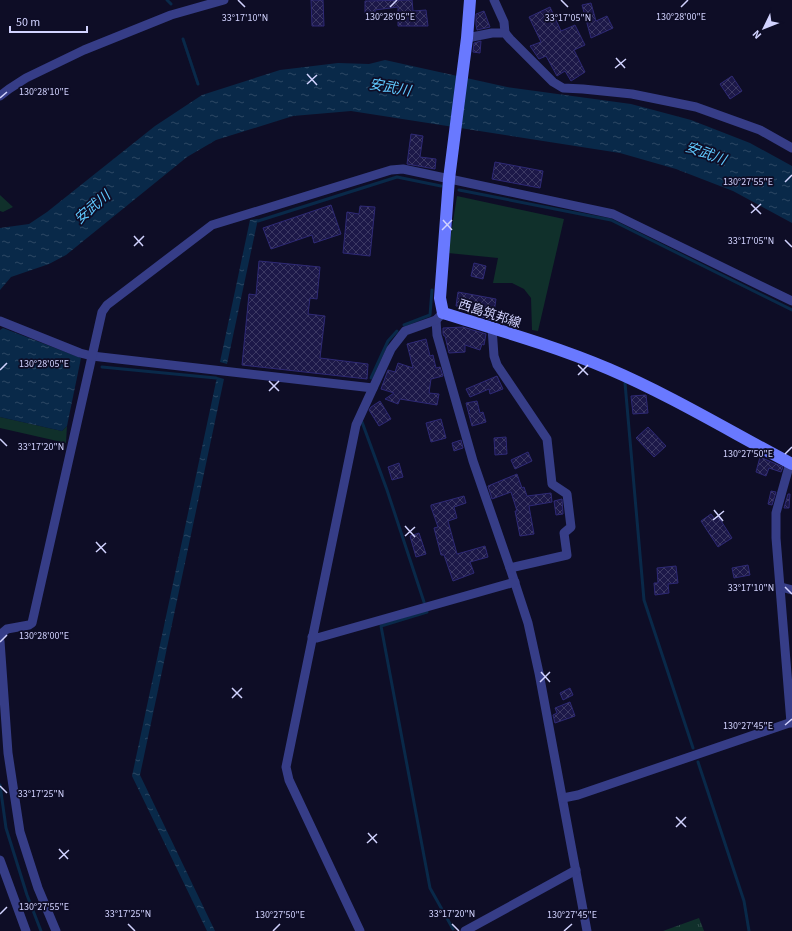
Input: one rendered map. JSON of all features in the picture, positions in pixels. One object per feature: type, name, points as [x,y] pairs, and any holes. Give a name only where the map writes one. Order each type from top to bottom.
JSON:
[{"type":"main road","name":"西島筑邦線","points":[[470,0],[467,38],[462,67],[449,179],[439,316],[492,328],[553,348],[615,372],[660,392],[791,463]]},
{"type":"street","points":[[0,96],[12,86],[26,78],[84,50],[171,15],[224,0]]},
{"type":"street","points":[[494,0],[504,22],[505,33],[553,82],[563,88],[632,94],[696,107],[760,130],[792,148]]},
{"type":"street","points":[[467,38],[492,33],[505,33]]},
{"type":"street","points":[[0,635],[7,629],[29,625],[32,623],[102,312],[107,305],[212,225],[391,170],[403,169],[613,214],[792,301]]},
{"type":"street","points":[[360,931],[289,780],[286,767],[356,425],[391,349],[405,332],[439,316]]},
{"type":"street","points":[[439,316],[437,335],[473,461],[528,623],[563,798],[587,931]]},
{"type":"street","points":[[0,321],[80,353],[92,356],[373,388]]},
{"type":"street","points":[[492,328],[494,356],[497,365],[547,439],[552,484],[567,494],[571,527],[564,534],[567,555],[510,568]]},
{"type":"street","points":[[563,798],[578,795],[792,723],[776,538],[776,513],[791,463]]},
{"type":"street","points":[[312,637],[317,638],[515,582]]},
{"type":"street","points":[[781,587],[792,590]]},
{"type":"street","points":[[0,641],[8,754],[20,832],[38,888],[56,931]]},
{"type":"street","points":[[0,860],[26,931]]},
{"type":"street","points":[[465,931],[576,870]]},
{"type":"green space","points":[[0,195],[13,207],[3,212],[0,211]]},
{"type":"green space","points":[[457,196],[564,219],[538,331],[532,330],[531,298],[524,289],[512,283],[493,283],[498,258],[448,253]]},
{"type":"green space","points":[[0,417],[62,431],[67,426],[66,443],[0,428]]},
{"type":"green space","points":[[699,918],[704,931],[663,931]]},
{"type":"water","name":"安武川","points":[[385,60],[507,87],[631,104],[691,120],[750,143],[792,166],[792,223],[733,191],[676,169],[620,153],[351,111],[293,116],[216,140],[187,157],[66,255],[49,264],[11,277],[0,290],[0,228],[29,224],[47,212],[155,126],[202,95],[280,70],[338,63],[369,64]]},
{"type":"water","points":[[258,219],[227,364],[220,362],[250,220]]},
{"type":"water","points":[[3,328],[81,358],[67,426],[62,431],[0,417],[0,330]]},
{"type":"water","points":[[217,377],[224,379],[140,775],[215,931],[207,931],[132,776]]},
{"type":"building","points":[[311,0],[323,0],[324,26],[312,26]]},
{"type":"building","points":[[412,0],[413,11],[426,10],[428,26],[398,26],[398,7],[375,10],[375,13],[365,13],[365,1]]},
{"type":"building","points":[[591,3],[596,21],[607,16],[613,28],[591,38],[582,5]]},
{"type":"building","points":[[550,7],[561,31],[575,25],[585,45],[574,50],[585,72],[571,81],[565,71],[557,76],[546,56],[539,59],[530,46],[541,42],[529,17]]},
{"type":"building","points":[[484,11],[490,27],[477,30],[476,14]]},
{"type":"building","points":[[481,41],[480,53],[473,52],[474,43]]},
{"type":"building","points":[[732,76],[742,91],[730,99],[720,84]]},
{"type":"building","points":[[411,134],[423,136],[420,157],[436,159],[435,169],[407,164]]},
{"type":"building","points":[[495,162],[543,171],[540,188],[492,179]]},
{"type":"building","points":[[331,205],[341,234],[314,243],[312,235],[271,249],[263,228]]},
{"type":"building","points":[[360,206],[375,207],[370,256],[343,253],[347,212],[359,214]]},
{"type":"building","points":[[259,261],[320,267],[317,299],[310,298],[308,314],[325,316],[320,358],[368,364],[367,379],[242,365],[249,294],[256,295]]},
{"type":"building","points":[[474,263],[486,266],[483,279],[471,276]]},
{"type":"building","points":[[458,292],[496,299],[493,319],[491,320],[480,316],[481,310],[456,306]]},
{"type":"building","points":[[463,327],[486,334],[484,345],[482,344],[480,350],[465,345],[465,352],[449,353],[445,336],[443,334],[443,328]]},
{"type":"building","points":[[426,339],[430,356],[433,355],[436,368],[440,367],[443,376],[431,379],[429,393],[439,394],[437,405],[400,399],[398,404],[385,399],[394,393],[381,389],[388,370],[395,372],[398,363],[413,368],[407,344]]},
{"type":"building","points":[[497,376],[503,389],[490,394],[489,389],[470,397],[466,389]]},
{"type":"building","points":[[646,395],[648,413],[633,414],[631,396]]},
{"type":"building","points":[[380,401],[391,419],[379,426],[369,410]]},
{"type":"building","points":[[477,401],[480,413],[483,412],[486,422],[472,426],[466,403]]},
{"type":"building","points":[[441,419],[446,438],[431,442],[426,423]]},
{"type":"building","points":[[648,427],[666,446],[654,457],[636,438]]},
{"type":"building","points":[[506,437],[507,454],[495,455],[494,438]]},
{"type":"building","points":[[461,440],[463,448],[454,451],[452,443]]},
{"type":"building","points":[[528,452],[532,461],[515,469],[511,460]]},
{"type":"building","points":[[760,457],[783,467],[781,472],[769,468],[766,476],[756,472]]},
{"type":"building","points":[[399,463],[403,477],[392,480],[388,467]]},
{"type":"building","points":[[517,474],[522,488],[524,487],[527,496],[551,493],[552,502],[529,506],[534,534],[520,536],[515,511],[517,511],[511,492],[492,499],[488,486]]},
{"type":"building","points":[[771,491],[776,492],[772,505],[768,504]]},
{"type":"building","points":[[788,494],[790,494],[789,508],[784,508]]},
{"type":"building","points":[[464,496],[466,503],[454,507],[457,518],[448,521],[457,554],[485,546],[488,557],[470,562],[474,573],[453,581],[444,555],[441,555],[434,528],[438,527],[431,505]]},
{"type":"building","points":[[562,499],[563,514],[556,515],[554,501]]},
{"type":"building","points":[[711,514],[715,519],[718,516],[732,538],[718,547],[701,521]]},
{"type":"building","points":[[419,533],[426,554],[416,557],[410,536]]},
{"type":"building","points":[[748,565],[750,575],[734,578],[732,568]]},
{"type":"building","points":[[676,566],[678,583],[668,584],[669,593],[655,595],[654,583],[658,583],[657,568]]},
{"type":"building","points":[[570,688],[573,695],[563,700],[560,693]]},
{"type":"building","points":[[570,702],[575,716],[555,723],[553,715],[557,713],[555,708]]},
{"type":"waterway","points":[[167,0],[171,4]]},
{"type":"waterway","points":[[183,39],[198,84]]},
{"type":"waterway","points":[[258,221],[397,177],[441,186]]},
{"type":"waterway","points":[[459,190],[611,220],[792,310]]},
{"type":"waterway","points":[[404,325],[430,315],[432,290]]},
{"type":"waterway","points":[[371,378],[388,341],[397,331]]},
{"type":"waterway","points":[[102,367],[216,378]]},
{"type":"waterway","points":[[625,383],[644,600],[693,748]]},
{"type":"waterway","points":[[362,422],[387,490],[424,602]]},
{"type":"waterway","points":[[427,612],[381,626],[430,888],[453,929]]},
{"type":"waterway","points":[[698,762],[744,901],[749,931]]},
{"type":"waterway","points":[[0,785],[6,828],[27,895],[41,931]]}]
